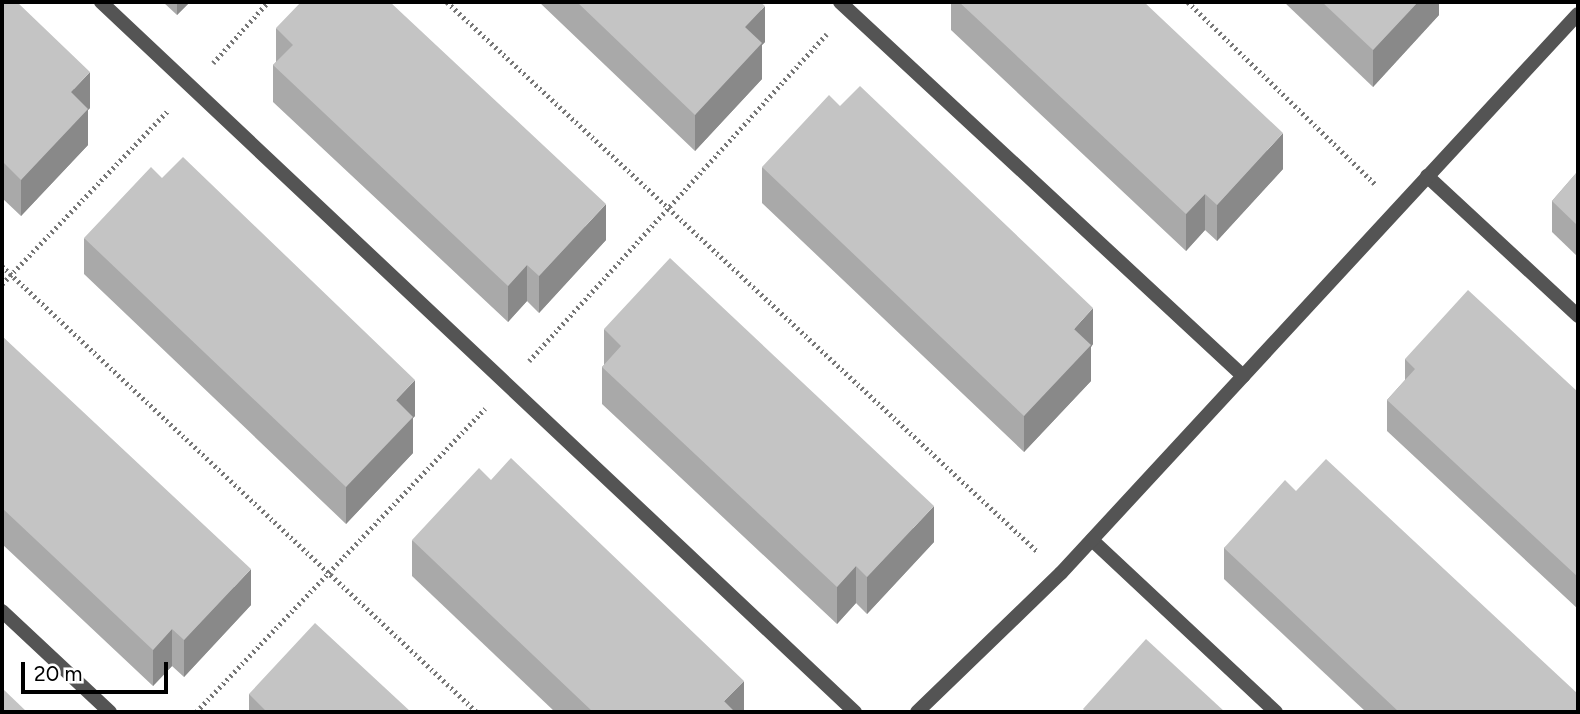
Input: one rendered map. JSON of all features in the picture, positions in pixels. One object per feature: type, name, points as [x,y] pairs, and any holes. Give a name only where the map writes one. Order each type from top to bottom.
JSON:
[{"type":"street","points":[[101,2],[855,712]]},
{"type":"street","points":[[840,2],[1243,376]]},
{"type":"street","points":[[917,712],[1061,573],[1401,209],[1427,176],[1578,13]]},
{"type":"street","points":[[1427,176],[1578,316]]},
{"type":"street","points":[[1092,540],[1276,712]]},
{"type":"street","points":[[2,611],[110,712]]},
{"type":"path","points":[[2,284],[192,86],[268,2]]},
{"type":"path","points":[[447,2],[1061,573]]},
{"type":"path","points":[[1188,2],[1401,209]]},
{"type":"path","points":[[2,266],[477,712]]},
{"type":"building","points":[[2,2],[17,2],[90,72],[71,92],[88,109],[21,180],[2,161]]},
{"type":"building","points":[[301,2],[390,2],[606,204],[539,276],[527,265],[508,286],[273,65],[293,45],[276,28]]},
{"type":"building","points":[[577,2],[760,2],[765,6],[745,27],[762,43],[695,115]]},
{"type":"building","points":[[959,2],[1144,2],[1283,133],[1217,205],[1205,194],[1186,214]]},
{"type":"building","points":[[1322,2],[1418,2],[1373,50]]},
{"type":"building","points":[[860,86],[1093,308],[1074,329],[1091,345],[1024,416],[762,167],[829,95],[840,106]]},
{"type":"building","points":[[183,157],[415,380],[396,400],[413,417],[346,487],[84,238],[151,167],[162,178]]},
{"type":"building","points":[[1578,171],[1578,226],[1552,201]]},
{"type":"building","points":[[670,258],[934,506],[867,577],[856,566],[837,587],[602,367],[621,346],[604,329]]},
{"type":"building","points":[[1468,290],[1578,392],[1578,577],[1387,400],[1415,369],[1405,359]]},
{"type":"building","points":[[2,336],[251,569],[184,640],[172,629],[153,650],[2,508]]},
{"type":"building","points":[[511,458],[744,681],[724,701],[735,712],[593,712],[412,540],[479,468],[491,480]]},
{"type":"building","points":[[1326,459],[1578,694],[1578,712],[1399,712],[1224,548],[1285,480],[1296,491]]},
{"type":"building","points":[[315,623],[411,712],[265,712],[249,694]]},
{"type":"building","points":[[1146,639],[1225,712],[1086,712],[1083,709]]},
{"type":"building","points":[[2,688],[27,712],[2,712]]}]
